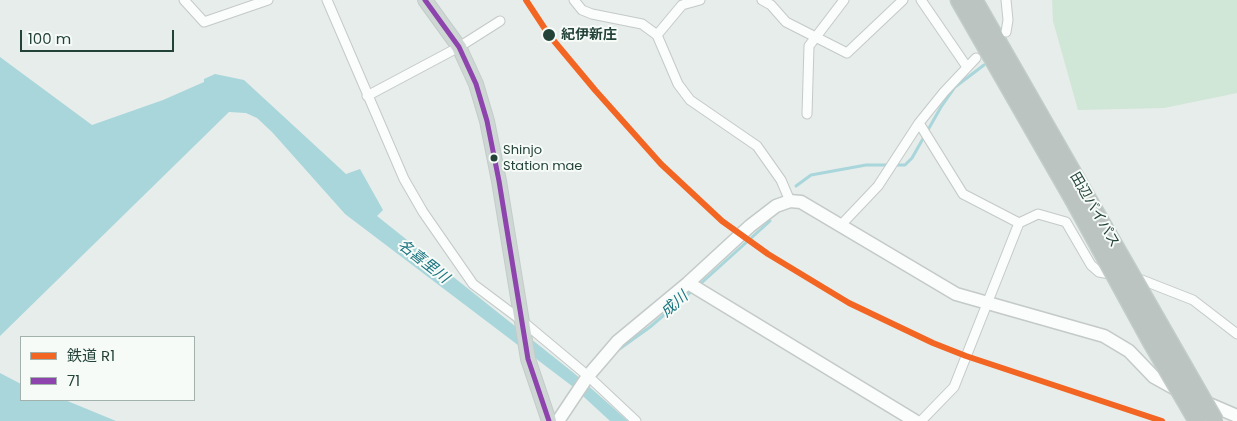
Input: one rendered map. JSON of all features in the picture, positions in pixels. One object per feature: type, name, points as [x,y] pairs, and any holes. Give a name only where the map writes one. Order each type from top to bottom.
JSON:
[{"type":"highway","name":"田辺バイパス","points":[[958,0],[1214,421]]},
{"type":"highway","name":"田辺バイパス","points":[[974,0],[1079,197],[1150,340],[1197,421]]},
{"type":"main road","points":[[425,0],[459,47],[476,84],[487,121],[499,181],[528,359],[549,421]]},
{"type":"street","points":[[184,0],[204,22],[268,0]]},
{"type":"street","points":[[327,0],[404,178],[447,250],[473,284],[588,376],[636,421]]},
{"type":"street","points":[[574,0],[582,10],[592,14],[642,24],[657,34],[678,84],[690,100],[757,146],[781,180],[790,201]]},
{"type":"street","points":[[657,34],[672,15],[688,2],[700,0]]},
{"type":"street","points":[[762,0],[771,5],[786,22],[847,53],[904,0]]},
{"type":"street","points":[[807,114],[809,46],[844,0]]},
{"type":"street","points":[[921,0],[967,66]]},
{"type":"street","points":[[1006,0],[1008,20],[1006,32]]},
{"type":"street","points":[[367,96],[459,47],[500,21]]},
{"type":"street","points":[[840,226],[888,174],[919,124],[967,66],[976,58]]},
{"type":"street","points":[[919,124],[963,194],[1019,223]]},
{"type":"street","points":[[558,421],[588,376],[618,341],[688,283],[750,226],[776,206],[790,201],[801,202],[956,294],[1104,336],[1129,351],[1154,377],[1169,387],[1237,416]]},
{"type":"street","points":[[921,421],[954,387],[1019,223],[1038,214],[1066,222],[1091,265],[1099,272],[1142,280],[1193,300],[1237,334]]},
{"type":"street","points":[[688,283],[914,421]]},
{"type":"green space","points":[[1052,0],[1237,0],[1237,93],[1164,108],[1078,110],[1053,21]]},
{"type":"water","name":"名喜里川","points":[[0,57],[92,125],[163,100],[204,82],[204,79],[215,74],[244,80],[346,174],[360,169],[383,210],[377,216],[575,374],[628,421],[610,421],[572,386],[345,214],[272,132],[257,118],[246,113],[229,112],[0,336]]},
{"type":"water","points":[[0,373],[20,383],[20,401],[67,401],[116,421],[0,421]]},
{"type":"waterway","name":"成川","points":[[895,165],[905,165],[912,158],[941,107],[955,87],[984,65]]},
{"type":"waterway","name":"成川","points":[[796,186],[811,175],[866,165],[889,165]]},
{"type":"waterway","name":"成川","points":[[698,286],[770,221]]},
{"type":"waterway","name":"成川","points":[[618,350],[650,327],[693,290]]},
{"type":"rail line","name":"R1","points":[[526,0],[549,35],[661,164],[722,221],[768,254],[849,303],[933,343],[966,356],[1162,421]]},
{"type":"transit line","name":"71","points":[[425,0],[459,47],[476,84],[487,121],[499,181],[528,359],[549,421]]},
{"type":"place","name":"紀伊新庄","points":[[549,35]]},
{"type":"place","name":"Shinjo Station mae","points":[[494,158]]}]
